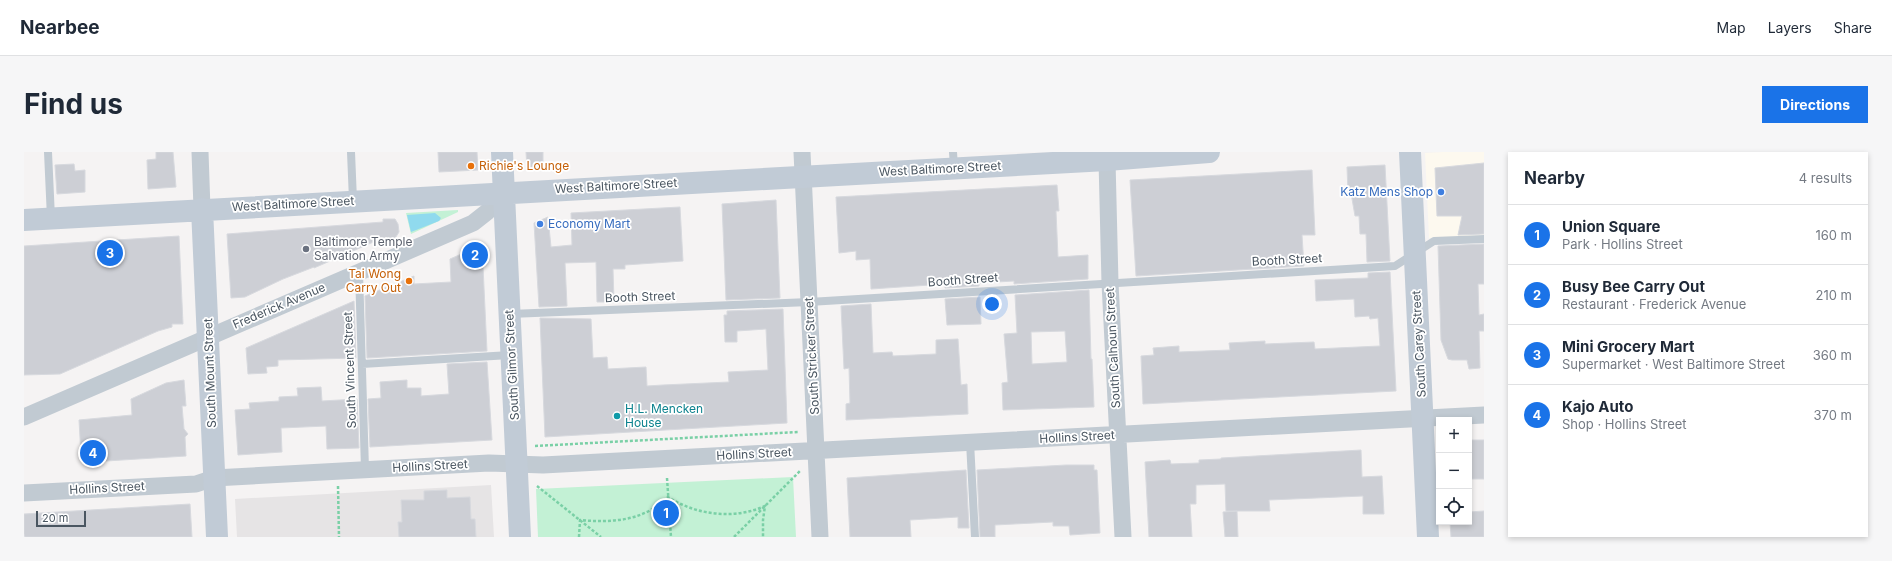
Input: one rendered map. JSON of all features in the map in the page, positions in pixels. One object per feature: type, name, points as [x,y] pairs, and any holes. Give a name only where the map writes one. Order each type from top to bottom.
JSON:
[{"type":"main road","name":"South Gilmor Street","points":[[502,152],[520,537]]},
{"type":"main road","name":"West Baltimore Street","points":[[24,220],[803,176],[954,160],[1209,152]]},
{"type":"main road","name":"South Carey Street","points":[[1410,152],[1428,537]]},
{"type":"main road","name":"South Mount Street","points":[[202,209],[217,537]]},
{"type":"street","points":[[200,152],[202,209]]},
{"type":"street","name":"South Stricker Street","points":[[802,152],[820,537]]},
{"type":"street","name":"South Calhoun Street","points":[[1107,156],[1110,282],[1123,537]]},
{"type":"street","name":"Frederick Avenue","points":[[24,417],[208,336],[473,223],[487,212],[504,193]]},
{"type":"street","name":"Hollins Street","points":[[24,493],[196,484],[214,478],[489,462],[543,465],[1484,415]]},
{"type":"lane","points":[[48,152],[51,219]]},
{"type":"lane","points":[[351,152],[353,201]]},
{"type":"lane","name":"Booth Street","points":[[509,314],[809,302],[1110,282],[1395,266],[1434,241],[1484,239]]},
{"type":"lane","name":"South Vincent Street","points":[[359,271],[365,469]]},
{"type":"lane","points":[[362,364],[511,355]]},
{"type":"lane","points":[[970,442],[974,537]]},
{"type":"path","points":[[535,446],[799,432]]},
{"type":"path","points":[[734,537],[800,471]]},
{"type":"path","points":[[667,478],[671,537]]},
{"type":"path","points":[[537,485],[601,537]]},
{"type":"path","points":[[338,486],[339,537]]},
{"type":"path","points":[[668,497],[690,508],[708,513],[747,513],[765,506]]},
{"type":"path","points":[[580,520],[600,522],[635,517],[650,511],[668,497]]},
{"type":"path","points":[[764,537],[763,520],[765,506]]},
{"type":"path","points":[[579,537],[580,520]]},
{"type":"shaded area","points":[[1484,152],[1484,237],[1429,238],[1425,153]]},
{"type":"shaded area","points":[[491,485],[494,537],[237,537],[235,499]]},
{"type":"green space","points":[[458,210],[458,212],[411,234],[406,213]]},
{"type":"green space","points":[[793,477],[796,537],[538,537],[536,489]]},
{"type":"water","points":[[435,213],[441,218],[439,221],[411,232],[407,215]]},
{"type":"building","points":[[156,152],[173,152],[176,187],[148,189],[147,160],[156,159]]},
{"type":"building","points":[[438,152],[477,152],[478,170],[439,172]]},
{"type":"building","points":[[526,152],[543,152],[543,168],[527,169]]},
{"type":"building","points":[[1484,163],[1484,234],[1458,235],[1462,216],[1437,216],[1435,168]]},
{"type":"building","points":[[74,164],[75,171],[85,170],[85,192],[57,194],[55,165]]},
{"type":"building","points":[[1385,165],[1390,261],[1367,262],[1366,234],[1360,234],[1359,216],[1355,216],[1351,193],[1348,193],[1347,167]]},
{"type":"building","points":[[1312,170],[1315,235],[1302,235],[1304,266],[1136,276],[1130,180]]},
{"type":"building","points":[[1057,185],[1059,211],[1056,211],[1058,257],[1088,255],[1088,279],[1014,284],[1014,281],[979,283],[979,286],[945,288],[945,284],[871,289],[870,259],[856,260],[856,251],[839,253],[836,197]]},
{"type":"building","points":[[776,200],[780,298],[726,300],[722,204]]},
{"type":"building","points":[[680,207],[683,261],[625,265],[625,269],[613,269],[614,302],[597,302],[596,262],[565,263],[567,306],[539,307],[534,223],[548,217],[551,247],[572,245],[571,213]]},
{"type":"building","points":[[383,219],[395,219],[398,224],[399,232],[394,240],[378,240],[314,268],[283,279],[245,297],[231,298],[227,234],[383,222]]},
{"type":"building","points":[[179,236],[183,324],[172,324],[172,327],[158,331],[60,374],[24,375],[24,246]]},
{"type":"building","points":[[1484,244],[1484,284],[1478,284],[1479,315],[1484,314],[1484,331],[1479,331],[1480,368],[1469,369],[1467,360],[1448,359],[1441,340],[1438,246]]},
{"type":"building","points":[[482,245],[487,351],[367,358],[365,296],[414,276],[414,284],[451,282],[450,259]]},
{"type":"building","points":[[1390,272],[1396,391],[1143,404],[1141,356],[1154,355],[1153,348],[1179,346],[1179,352],[1230,350],[1229,343],[1265,341],[1265,344],[1314,342],[1315,349],[1380,346],[1378,318],[1370,319],[1369,316],[1355,317],[1354,299],[1316,301],[1315,280],[1368,278],[1368,273]]},
{"type":"building","points":[[1089,290],[1094,407],[1003,410],[1002,383],[1008,382],[1004,334],[1017,333],[1015,295]],"holes":[[[1065,331],[1067,362],[1032,364],[1031,332]]]},
{"type":"building","points":[[980,297],[981,324],[947,325],[945,299]]},
{"type":"building","points":[[354,301],[356,358],[278,360],[278,366],[266,367],[267,373],[248,374],[246,348]]},
{"type":"building","points":[[871,304],[873,353],[892,352],[893,356],[936,354],[936,340],[958,339],[961,385],[967,384],[968,414],[846,420],[846,404],[850,403],[849,368],[844,369],[841,306]]},
{"type":"building","points":[[783,309],[787,423],[545,437],[540,318],[591,319],[593,358],[607,357],[608,369],[646,367],[647,386],[729,382],[728,372],[768,370],[766,329],[737,331],[737,342],[725,342],[724,315],[727,315],[727,311]]},
{"type":"building","points":[[487,362],[492,440],[370,447],[368,399],[381,398],[380,382],[407,380],[407,388],[421,388],[421,396],[449,394],[447,364]]},
{"type":"building","points":[[184,380],[186,406],[182,406],[184,429],[188,434],[185,437],[186,456],[106,461],[106,458],[84,459],[84,455],[81,455],[79,420],[132,415],[131,399],[166,383]]},
{"type":"building","points":[[321,387],[322,401],[357,399],[359,448],[327,449],[326,426],[281,428],[282,452],[238,455],[235,410],[250,409],[249,403],[279,401],[279,397],[298,396],[297,388]]},
{"type":"building","points":[[1472,440],[1484,440],[1484,479],[1472,479]]},
{"type":"building","points":[[1361,450],[1362,477],[1382,476],[1384,514],[1363,514],[1363,496],[1269,500],[1270,511],[1226,511],[1225,484],[1196,485],[1196,504],[1190,504],[1192,537],[1149,537],[1145,462],[1170,460],[1171,464],[1199,463],[1199,460],[1221,458]]},
{"type":"building","points":[[1094,465],[1094,470],[1097,470],[1100,533],[1070,535],[1069,526],[1053,526],[1053,522],[995,525],[995,537],[980,537],[977,470]]},
{"type":"building","points":[[966,470],[969,528],[958,528],[958,517],[910,520],[911,537],[850,537],[847,478]]},
{"type":"building","points":[[447,490],[447,498],[470,497],[471,519],[475,519],[476,537],[399,537],[398,522],[402,522],[401,500],[424,500],[424,491]]},
{"type":"building","points":[[190,504],[192,537],[25,537],[24,534],[24,514]]},
{"type":"building","points":[[1237,511],[1238,537],[1225,537],[1223,512]]},
{"type":"building","points":[[1484,511],[1484,537],[1451,537],[1450,525],[1472,525],[1472,512]]},
{"type":"place","name":"Richie's Lounge","points":[[471,166]]},
{"type":"place","name":"Katz Mens Shop","points":[[1441,192]]},
{"type":"place","name":"Economy Mart","points":[[540,224]]},
{"type":"place","name":"Baltimore Temple Salvation Army","points":[[306,249]]},
{"type":"place","name":"Mini Grocery Mart","points":[[110,253]]},
{"type":"place","name":"Busy Bee Carry Out","points":[[475,255]]},
{"type":"place","name":"Tai Wong Carry Out","points":[[409,281]]},
{"type":"place","name":"H.L. Mencken House","points":[[617,416]]},
{"type":"place","name":"Kajo Auto","points":[[93,453]]},
{"type":"place","name":"Union Square","points":[[666,513]]}]
